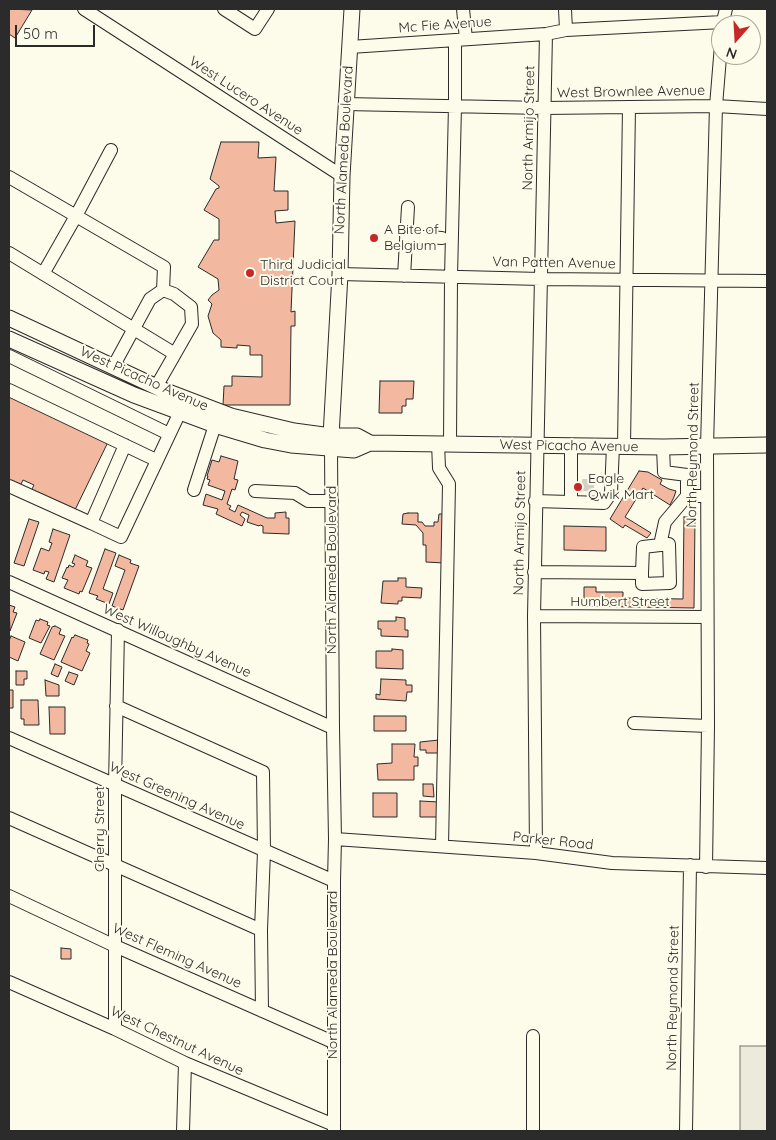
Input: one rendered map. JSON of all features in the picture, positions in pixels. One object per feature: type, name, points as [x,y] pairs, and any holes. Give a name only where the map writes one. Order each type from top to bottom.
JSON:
[{"type":"main road","name":"North Alameda Boulevard","points":[[331,443],[340,274],[342,176],[352,9]]},
{"type":"main road","name":"West Picacho Avenue","points":[[9,318],[186,400],[240,418],[294,431],[331,443]]},
{"type":"main road","name":"West Picacho Avenue","points":[[10,347],[215,425],[266,440],[331,443],[357,436],[370,444],[444,443],[663,447],[767,445]]},
{"type":"street","name":"West Lucero Avenue","points":[[84,9],[342,176]]},
{"type":"street","points":[[224,9],[255,29],[268,9]]},
{"type":"street","points":[[442,846],[449,484],[439,468],[444,443],[451,277],[455,106],[463,9]]},
{"type":"street","points":[[565,9],[566,30]]},
{"type":"street","name":"Mc Fie Avenue","points":[[350,47],[546,34],[566,30],[711,24]]},
{"type":"street","name":"North Armijo Street","points":[[536,853],[534,572],[546,34]]},
{"type":"street","name":"North Reymond Street","points":[[706,867],[708,726],[707,447],[713,280],[716,106],[719,65]]},
{"type":"street","name":"West Brownlee Avenue","points":[[346,104],[544,108],[716,106],[767,109]]},
{"type":"street","points":[[535,501],[604,503],[611,494],[606,486],[619,446],[627,279],[629,107]]},
{"type":"street","points":[[43,274],[111,150]]},
{"type":"street","points":[[9,177],[164,267],[163,290]]},
{"type":"street","points":[[404,276],[408,207]]},
{"type":"street","points":[[406,236],[442,238]]},
{"type":"street","points":[[9,253],[175,354]]},
{"type":"street","name":"Van Patten Avenue","points":[[340,274],[541,279],[767,281]]},
{"type":"street","points":[[113,367],[150,299],[163,290]]},
{"type":"street","points":[[156,387],[192,324],[191,307],[174,294],[163,290]]},
{"type":"street","points":[[10,347],[169,434]]},
{"type":"street","points":[[9,390],[156,460]]},
{"type":"street","points":[[9,486],[121,537],[180,412]]},
{"type":"street","points":[[194,490],[215,425]]},
{"type":"street","name":"North Alameda Boulevard","points":[[331,443],[335,840],[334,1128]]},
{"type":"street","points":[[91,523],[125,445]]},
{"type":"street","points":[[571,446],[576,485],[571,502]]},
{"type":"street","points":[[660,545],[665,522],[687,496],[687,475],[664,472],[663,447]]},
{"type":"street","points":[[255,491],[295,493],[308,501],[332,501]]},
{"type":"street","points":[[687,496],[707,496]]},
{"type":"street","points":[[669,544],[670,583],[642,584],[642,573],[643,547],[669,544]]},
{"type":"street","points":[[534,572],[642,573]]},
{"type":"street","name":"West Willoughby Avenue","points":[[9,582],[333,728]]},
{"type":"street","name":"Humbert Street","points":[[534,616],[707,617]]},
{"type":"street","name":"Cherry Street","points":[[115,1029],[115,786],[118,630]]},
{"type":"street","points":[[116,706],[263,772],[262,1011]]},
{"type":"street","points":[[634,723],[708,726]]},
{"type":"street","name":"West Greening Avenue","points":[[9,738],[334,881]]},
{"type":"street","points":[[9,818],[261,930]]},
{"type":"street","name":"Parker Road","points":[[335,840],[536,853],[612,863],[767,868]]},
{"type":"street","name":"North Reymond Street","points":[[686,1131],[690,865]]},
{"type":"street","name":"West Fleming Avenue","points":[[9,896],[115,946],[333,1042]]},
{"type":"street","name":"West Chestnut Avenue","points":[[9,982],[115,1029],[185,1063],[334,1128]]},
{"type":"street","points":[[533,1036],[533,1131]]},
{"type":"street","points":[[183,1131],[185,1063]]},
{"type":"shaded area","points":[[740,1046],[767,1046],[767,1131],[740,1131]]},
{"type":"building","points":[[9,9],[32,10],[15,38],[9,34]]},
{"type":"building","name":"Third Judicial District Court","points":[[221,142],[259,142],[258,158],[276,157],[274,191],[288,191],[288,210],[275,211],[276,223],[295,221],[291,312],[295,311],[295,326],[291,326],[290,405],[223,405],[224,386],[232,386],[232,376],[262,377],[262,355],[250,355],[250,346],[237,345],[237,348],[221,347],[221,340],[213,333],[208,316],[212,304],[208,300],[219,290],[218,279],[198,267],[214,240],[219,240],[219,219],[204,210],[216,189],[219,188],[210,179]]},
{"type":"building","points":[[380,381],[414,381],[413,399],[406,399],[406,406],[402,406],[402,413],[379,413]]},
{"type":"building","points":[[9,396],[108,442],[74,512],[31,491],[34,485],[23,480],[20,486],[9,481]]},
{"type":"building","points":[[221,456],[238,461],[234,479],[238,480],[235,490],[232,489],[227,504],[231,506],[229,509],[235,512],[238,505],[267,518],[275,518],[275,513],[286,512],[286,518],[289,518],[289,534],[263,533],[263,526],[247,522],[249,515],[242,512],[240,515],[245,519],[242,526],[216,514],[218,509],[203,505],[206,494],[222,500],[225,491],[208,485],[210,480],[207,479],[212,460],[219,462]]},
{"type":"building","points":[[639,471],[648,472],[662,480],[660,484],[676,491],[670,505],[643,488],[625,517],[651,533],[647,538],[625,525],[623,528],[610,519]]},
{"type":"building","points":[[418,513],[418,522],[422,522],[425,526],[434,526],[434,522],[438,522],[439,514],[445,514],[444,563],[426,562],[426,545],[423,545],[423,533],[416,525],[402,524],[403,514]]},
{"type":"building","points":[[684,517],[695,517],[694,608],[577,606],[577,601],[584,601],[584,587],[596,587],[596,592],[623,592],[623,598],[683,599]]},
{"type":"building","points":[[29,519],[39,522],[24,566],[14,563]]},
{"type":"building","points":[[564,526],[606,527],[606,551],[564,550]]},
{"type":"building","points":[[53,529],[70,535],[54,582],[46,579],[49,572],[45,571],[44,574],[33,570],[41,548],[49,551],[52,543],[49,542]]},
{"type":"building","points":[[105,549],[116,553],[103,589],[113,593],[109,604],[96,599],[98,596],[89,593]]},
{"type":"building","points":[[75,555],[88,561],[86,566],[92,568],[82,592],[80,591],[79,594],[64,588],[68,580],[62,578],[67,567],[69,565],[73,567],[75,564],[72,563]]},
{"type":"building","points":[[119,555],[131,560],[130,563],[139,566],[123,610],[112,606],[125,570],[115,566]]},
{"type":"building","points":[[398,578],[406,578],[406,587],[422,588],[421,598],[402,597],[402,601],[398,601],[398,604],[381,603],[383,581],[398,581]]},
{"type":"building","points":[[9,605],[15,607],[13,612],[17,613],[10,631]]},
{"type":"building","points":[[396,617],[405,618],[405,630],[408,630],[408,637],[381,636],[381,629],[378,629],[378,621],[396,621]]},
{"type":"building","points":[[40,619],[48,622],[47,625],[50,626],[41,643],[29,638],[36,620],[39,621]]},
{"type":"building","points":[[55,626],[61,629],[59,634],[65,636],[54,660],[40,654],[52,627]]},
{"type":"building","points":[[75,635],[88,640],[87,643],[89,644],[86,651],[90,653],[82,671],[61,662],[72,637]]},
{"type":"building","points":[[11,636],[25,642],[18,661],[9,657],[9,641]]},
{"type":"building","points":[[392,649],[403,650],[403,669],[376,668],[376,651],[392,651]]},
{"type":"building","points":[[55,664],[62,667],[58,677],[51,674]]},
{"type":"building","points":[[16,671],[27,671],[27,679],[24,679],[24,685],[16,685]]},
{"type":"building","points":[[69,672],[78,675],[74,685],[65,681]]},
{"type":"building","points":[[381,679],[406,680],[406,685],[412,685],[412,692],[407,692],[406,701],[376,699],[376,694],[380,695]]},
{"type":"building","points":[[45,680],[59,685],[59,696],[46,696]]},
{"type":"building","points":[[9,690],[13,690],[13,708],[9,708]]},
{"type":"building","points":[[21,700],[38,700],[39,725],[24,725],[24,719],[21,719]]},
{"type":"building","points":[[49,707],[65,707],[65,734],[50,734]]},
{"type":"building","points":[[374,716],[406,716],[406,731],[374,731]]},
{"type":"building","points":[[439,740],[440,753],[426,753],[426,750],[420,750],[420,742]]},
{"type":"building","points":[[392,744],[415,744],[414,757],[418,757],[418,766],[414,766],[414,780],[378,780],[377,764],[392,763]]},
{"type":"building","points":[[423,784],[433,784],[434,797],[423,796]]},
{"type":"building","points":[[373,793],[397,793],[397,817],[373,817]]},
{"type":"building","points":[[420,801],[439,802],[438,817],[420,817]]},
{"type":"building","points":[[61,948],[71,949],[71,959],[61,959]]},
{"type":"tunnel","points":[[582,485],[600,485]]},
{"type":"place","name":"A Bite of Belgium","points":[[374,238]]},
{"type":"place","name":"Third Judicial District Court","points":[[250,273]]},
{"type":"place","name":"Eagle Qwik Mart","points":[[578,487]]}]
